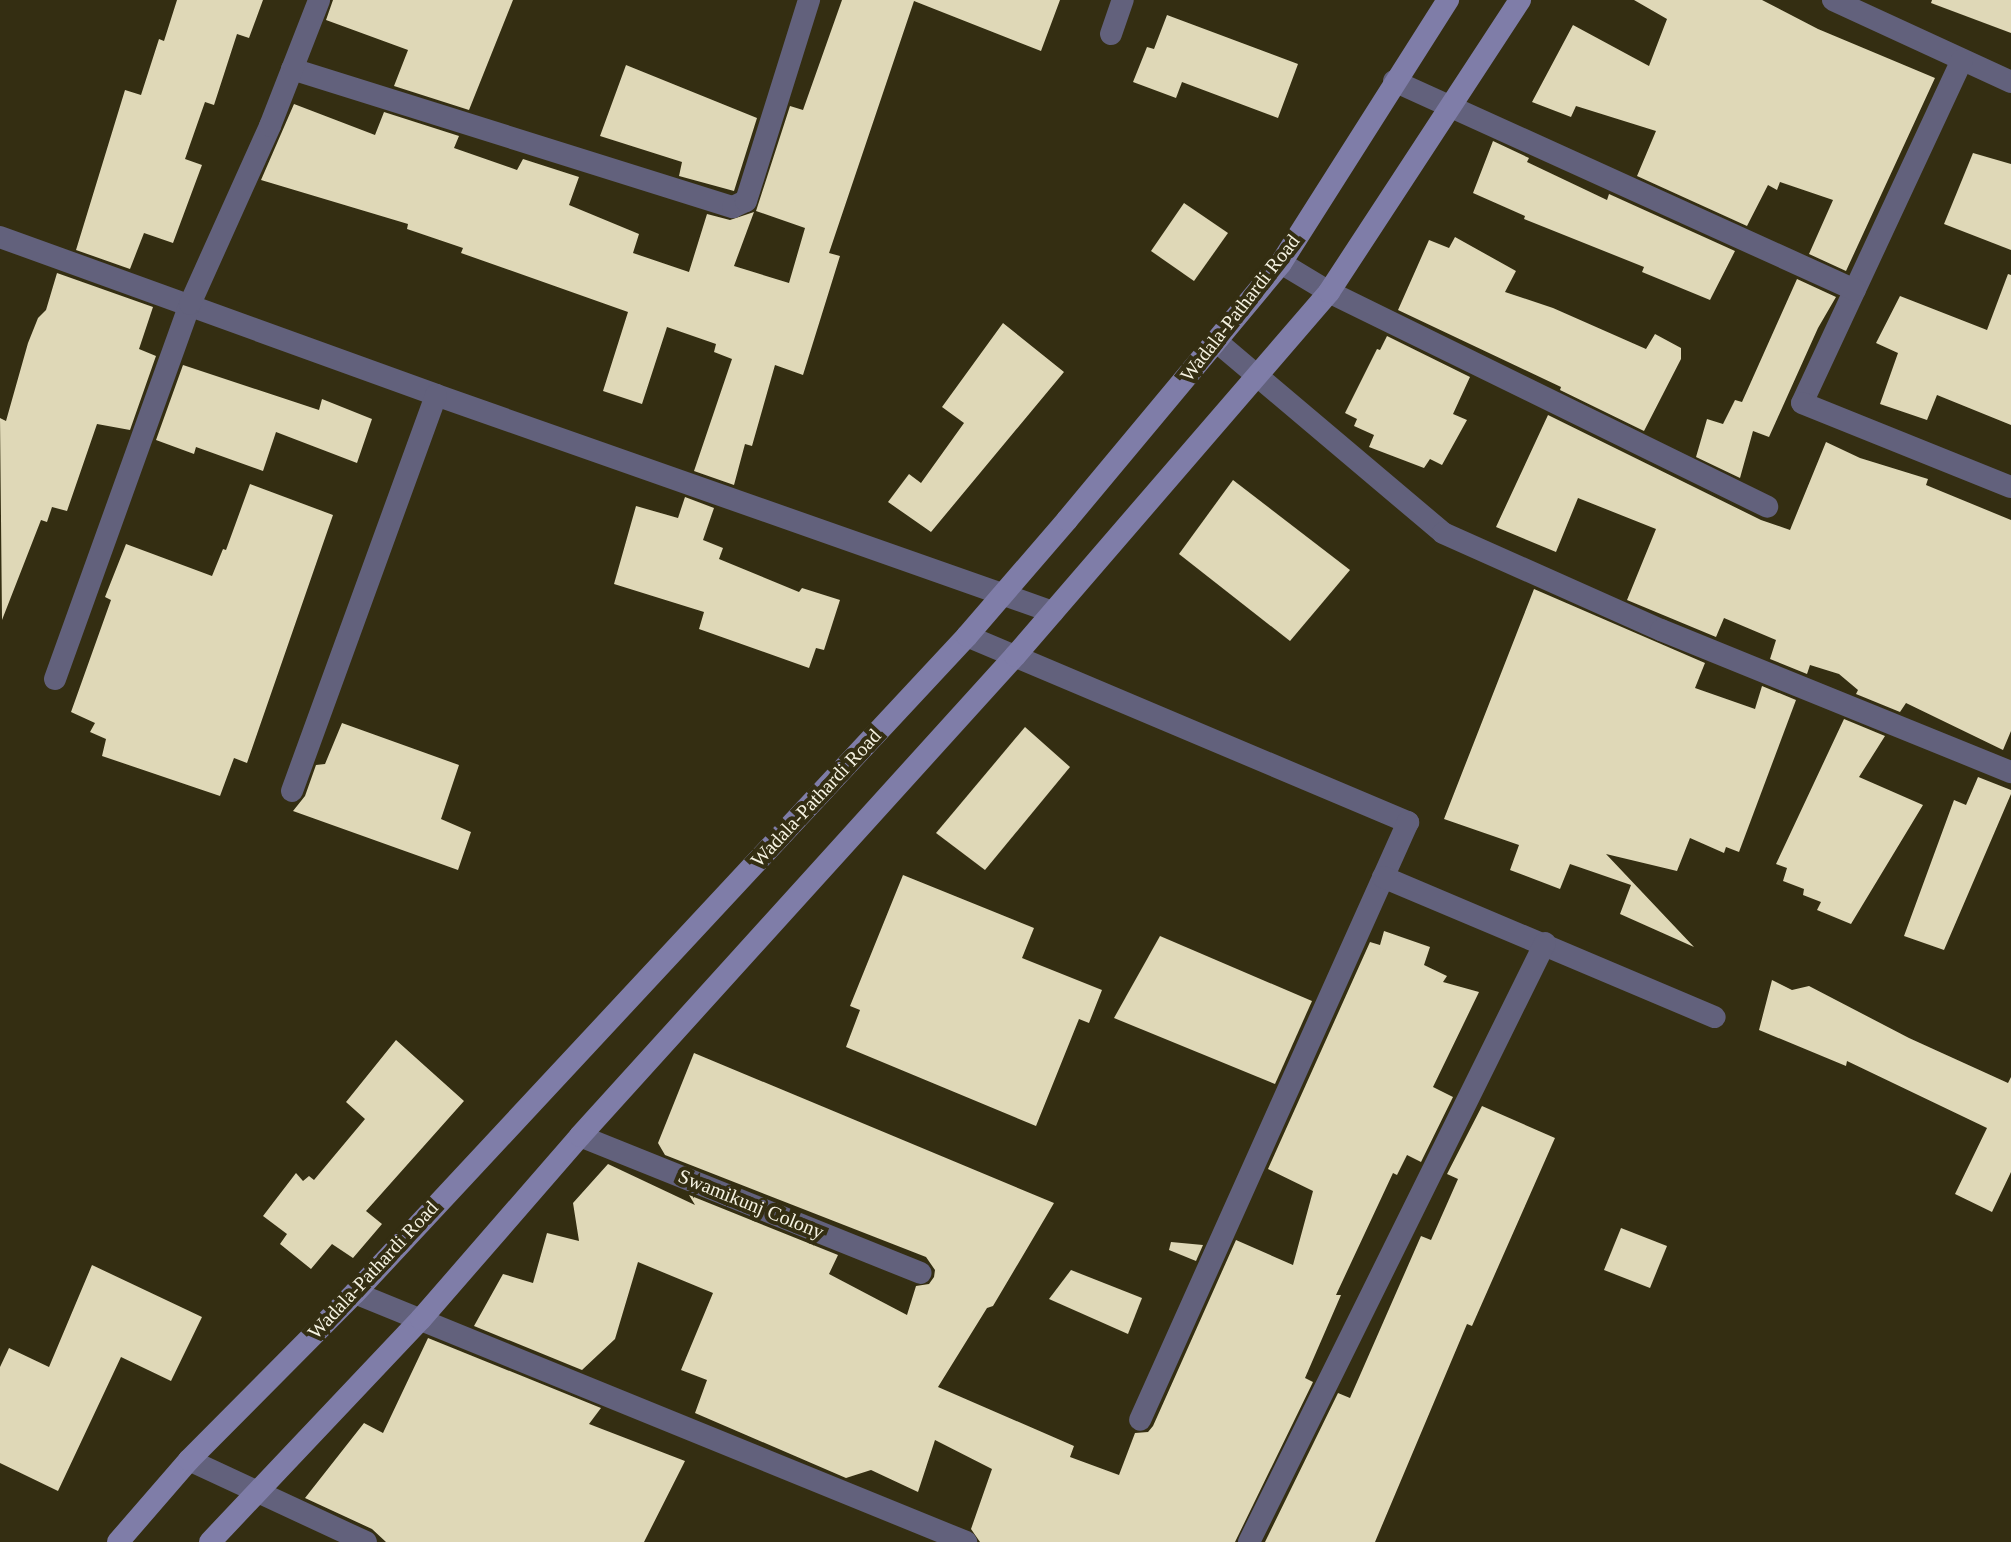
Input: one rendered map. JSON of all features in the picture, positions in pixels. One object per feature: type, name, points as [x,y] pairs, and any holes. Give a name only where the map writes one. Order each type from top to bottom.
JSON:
[{"type":"main road","name":"Wadala-Pathardi Road","points":[[118,1542],[189,1460],[355,1293],[1003,595],[1281,263],[1448,0]]},
{"type":"main road","points":[[210,1542],[421,1319],[580,1136],[1015,656],[1329,292],[1520,0]]},
{"type":"street","points":[[55,679],[190,304],[319,0]]},
{"type":"street","points":[[292,69],[733,207],[746,201],[809,0]]},
{"type":"street","points":[[1111,34],[1123,0]]},
{"type":"street","points":[[1833,0],[2011,82]]},
{"type":"street","points":[[1962,60],[1802,403],[2011,487]]},
{"type":"street","points":[[1394,81],[1855,290]]},
{"type":"street","points":[[0,237],[436,395],[1053,612]]},
{"type":"street","points":[[1281,263],[1329,292],[1767,507]]},
{"type":"street","points":[[1216,341],[1443,533],[1661,630],[2011,772]]},
{"type":"street","points":[[292,791],[436,395]]},
{"type":"street","points":[[967,636],[1408,822],[1140,1420]]},
{"type":"street","points":[[1383,877],[1715,1017]]},
{"type":"street","points":[[1249,1542],[1545,943]]},
{"type":"street","name":"Swamikunj Colony","points":[[580,1136],[921,1273]]},
{"type":"street","points":[[355,1293],[966,1542]]},
{"type":"street","points":[[189,1460],[366,1542]]},
{"type":"building","points":[[177,0],[263,0],[249,38],[237,34],[214,105],[205,102],[185,159],[202,165],[173,243],[144,233],[130,269],[76,250],[125,90],[141,95],[159,39],[164,41]]},
{"type":"building","points":[[333,0],[513,0],[469,110],[394,86],[408,50],[326,20]]},
{"type":"building","points":[[842,0],[1060,0],[1041,51],[914,1],[829,253],[840,256],[803,375],[775,365],[752,446],[745,444],[734,485],[694,471],[732,359],[714,352],[716,344],[667,327],[642,404],[603,391],[628,312],[461,253],[463,248],[407,229],[408,224],[261,180],[294,104],[375,135],[384,112],[459,136],[454,148],[517,170],[523,159],[579,177],[569,205],[639,234],[633,253],[689,272],[707,214],[730,220],[754,212],[734,266],[789,283],[805,228],[756,211],[790,106],[803,110]]},
{"type":"building","points":[[1634,0],[1762,0],[1818,29],[1935,78],[1846,271],[1809,254],[1833,200],[1780,182],[1777,190],[1768,185],[1747,226],[1637,176],[1656,131],[1576,106],[1571,117],[1532,102],[1573,25],[1649,66],[1667,19]]},
{"type":"building","points":[[1932,0],[2011,0],[2011,33],[1931,3]]},
{"type":"building","points":[[1167,15],[1298,64],[1278,118],[1182,82],[1176,98],[1133,82],[1147,47],[1154,49]]},
{"type":"building","points":[[626,65],[757,118],[734,191],[679,176],[682,162],[600,136]]},
{"type":"building","points":[[1493,141],[1529,158],[1527,162],[1607,200],[1609,194],[1735,251],[1710,300],[1642,272],[1644,267],[1524,219],[1525,216],[1473,193]]},
{"type":"building","points":[[1973,153],[2011,164],[2011,250],[1944,224]]},
{"type":"building","points":[[1184,203],[1228,233],[1194,281],[1151,251]]},
{"type":"building","points":[[1455,237],[1516,271],[1505,292],[1553,308],[1646,349],[1655,334],[1681,348],[1681,359],[1644,431],[1560,390],[1561,387],[1398,310],[1429,240],[1449,248]]},
{"type":"building","points":[[57,273],[153,307],[139,349],[156,356],[130,430],[97,424],[67,511],[52,507],[47,522],[41,520],[2,620],[0,418],[6,421],[28,343],[38,318],[46,310]]},
{"type":"building","points":[[2008,274],[2011,275],[2011,425],[1937,395],[1927,420],[1880,404],[1898,353],[1876,343],[1900,296],[1987,330]]},
{"type":"building","points":[[1797,279],[1836,297],[1818,328],[1769,437],[1753,431],[1740,478],[1696,457],[1707,419],[1723,424],[1735,400],[1742,402]]},
{"type":"building","points":[[1003,323],[1064,372],[931,532],[888,502],[909,474],[921,483],[964,423],[942,407]]},
{"type":"building","points":[[1387,336],[1470,377],[1453,414],[1467,420],[1442,465],[1430,459],[1424,468],[1369,447],[1374,435],[1354,426],[1357,419],[1345,413],[1377,349],[1380,350]]},
{"type":"building","points":[[183,365],[319,410],[322,399],[372,419],[357,463],[276,432],[263,471],[196,447],[194,454],[156,440]]},
{"type":"building","points":[[1548,415],[1761,520],[1790,530],[1826,442],[1860,458],[1928,479],[1926,485],[2011,520],[2011,731],[2003,750],[1906,703],[1900,712],[1856,694],[1858,690],[1839,674],[1810,665],[1807,674],[1770,659],[1776,640],[1724,618],[1716,637],[1627,600],[1656,529],[1578,498],[1556,552],[1496,527]]},
{"type":"building","points":[[1233,480],[1350,570],[1290,641],[1179,554]]},
{"type":"building","points":[[250,484],[333,515],[247,763],[234,758],[220,796],[102,756],[106,739],[90,732],[95,723],[71,712],[111,600],[105,597],[126,544],[212,576],[223,549],[226,550]]},
{"type":"building","points":[[685,497],[714,508],[703,540],[723,548],[719,559],[799,592],[802,588],[840,600],[824,650],[816,648],[809,668],[699,629],[704,612],[614,584],[636,506],[678,518]]},
{"type":"building","points":[[1534,589],[1705,663],[1695,688],[1755,709],[1762,686],[1796,700],[1739,852],[1726,847],[1724,853],[1690,838],[1677,871],[1606,854],[1694,947],[1620,914],[1631,885],[1570,864],[1560,889],[1510,870],[1519,845],[1444,819]]},
{"type":"building","points":[[1844,719],[1885,736],[1859,777],[1923,805],[1851,924],[1817,910],[1821,902],[1803,895],[1804,889],[1783,881],[1787,868],[1776,864]]},
{"type":"building","points":[[342,723],[459,765],[441,819],[471,832],[458,870],[293,811],[305,796],[316,765],[325,764]]},
{"type":"building","points":[[1025,727],[1070,767],[985,870],[936,833]]},
{"type":"building","points":[[1978,777],[2011,790],[2011,794],[1944,950],[1904,936],[1954,800],[1966,805]]},
{"type":"building","points":[[903,875],[1034,928],[1022,958],[1102,990],[1089,1023],[1079,1019],[1036,1126],[846,1047],[860,1010],[850,1006]]},
{"type":"building","points":[[1384,931],[1430,947],[1424,965],[1447,976],[1443,982],[1479,992],[1433,1087],[1453,1097],[1421,1162],[1407,1155],[1397,1175],[1393,1173],[1336,1295],[1341,1295],[1305,1378],[1313,1382],[1235,1542],[980,1542],[971,1529],[992,1469],[935,1440],[918,1492],[871,1470],[846,1478],[695,1413],[707,1380],[681,1370],[713,1293],[638,1262],[615,1339],[582,1370],[474,1326],[503,1274],[533,1283],[547,1233],[579,1241],[573,1203],[608,1164],[695,1205],[689,1195],[838,1255],[829,1274],[907,1315],[916,1286],[929,1284],[934,1277],[935,1270],[926,1257],[665,1155],[658,1143],[694,1053],[1054,1203],[993,1306],[987,1308],[938,1387],[1074,1446],[1070,1457],[1119,1475],[1135,1433],[1148,1432],[1153,1426],[1236,1240],[1293,1265],[1313,1191],[1268,1169],[1370,942],[1380,945]]},
{"type":"building","points":[[1160,936],[1312,1001],[1275,1084],[1114,1018]]},
{"type":"building","points":[[1772,980],[1792,990],[1809,986],[1909,1038],[2008,1083],[2011,1077],[2011,1172],[1992,1212],[1955,1194],[1987,1128],[1847,1061],[1846,1066],[1759,1030]]},
{"type":"building","points":[[396,1040],[464,1101],[366,1211],[382,1224],[353,1258],[332,1244],[311,1269],[280,1244],[287,1234],[263,1216],[296,1173],[303,1181],[309,1176],[314,1180],[365,1119],[346,1102]]},
{"type":"building","points":[[1482,1106],[1555,1138],[1472,1326],[1467,1324],[1375,1542],[1265,1542],[1338,1393],[1350,1398],[1421,1236],[1431,1240],[1458,1179],[1447,1174]]},
{"type":"building","points":[[1621,1228],[1667,1246],[1650,1288],[1604,1270]]},
{"type":"building","points":[[1171,1242],[1203,1245],[1196,1261],[1169,1250]]},
{"type":"building","points":[[92,1265],[202,1317],[171,1381],[121,1357],[58,1491],[0,1463],[0,1367],[9,1348],[49,1367]]},
{"type":"building","points":[[1071,1270],[1142,1298],[1128,1334],[1049,1299]]},
{"type":"building","points":[[428,1338],[601,1408],[589,1424],[685,1461],[644,1542],[386,1542],[372,1529],[305,1498],[364,1423],[383,1433]]}]
